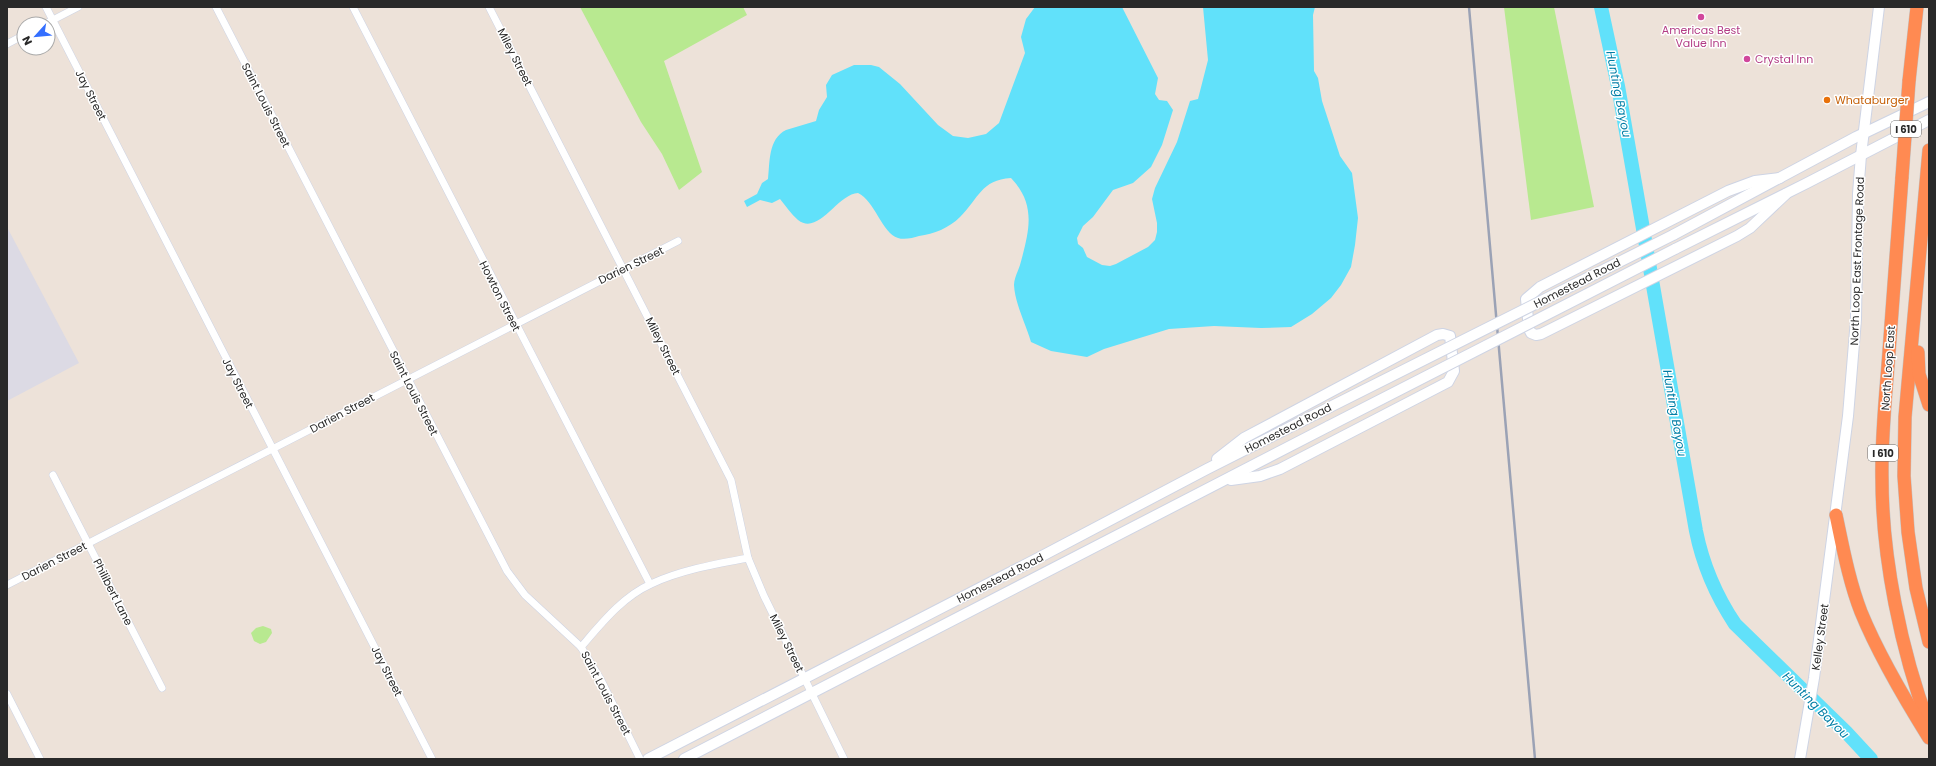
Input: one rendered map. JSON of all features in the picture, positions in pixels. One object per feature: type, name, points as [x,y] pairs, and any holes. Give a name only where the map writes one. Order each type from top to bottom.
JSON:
[{"type":"highway","name":"North Loop East","points":[[1917,7],[1884,407],[1882,479],[1885,538],[1893,588],[1913,676],[1929,725]]},
{"type":"highway","name":"North Loop East","points":[[1929,150],[1917,304],[1905,418],[1904,476],[1908,532],[1916,588],[1929,642]]},
{"type":"highway","points":[[1917,304],[1919,374],[1929,405]]},
{"type":"highway","points":[[1836,515],[1848,574],[1861,611],[1877,647],[1929,738]]},
{"type":"main road","name":"North Loop East Frontage Road","points":[[1836,515],[1848,416],[1856,319],[1858,194],[1861,155],[1879,7]]},
{"type":"main road","name":"Homestead Road","points":[[648,759],[1042,556],[1207,469],[1672,235],[1856,137],[1863,135],[1929,102]]},
{"type":"main road","name":"Homestead Road","points":[[684,759],[1329,426],[1929,120]]},
{"type":"main road","points":[[1780,178],[1744,184],[1620,246],[1531,293],[1526,299],[1525,305],[1528,329],[1531,333],[1536,335],[1541,334],[1750,228],[1786,194]]},
{"type":"main road","points":[[1207,469],[1244,438],[1328,392],[1437,335],[1443,334],[1452,339],[1454,371],[1448,382],[1275,471],[1260,476],[1223,481]]},
{"type":"main road","name":"Kelley Street","points":[[1800,759],[1814,678],[1836,515]]},
{"type":"street","points":[[56,18],[78,7]]},
{"type":"street","name":"Saint Louis Street","points":[[216,7],[507,571],[525,595],[580,647],[601,680],[640,759]]},
{"type":"street","name":"Howton Street","points":[[353,7],[650,584]]},
{"type":"street","name":"Miley Street","points":[[489,7],[731,480],[748,558],[764,596],[844,759]]},
{"type":"street","name":"Jay Street","points":[[56,28],[432,759]]},
{"type":"street","points":[[7,44],[16,39]]},
{"type":"street","name":"Darien Street","points":[[7,585],[272,450],[623,268],[678,242]]},
{"type":"street","name":"Philibert Lane","points":[[53,475],[162,688]]},
{"type":"street","points":[[580,647],[613,612],[650,584],[689,571],[748,558]]},
{"type":"street","points":[[7,694],[40,759]]},
{"type":"shaded area","points":[[7,227],[79,363],[7,401]]},
{"type":"green space","points":[[580,7],[743,7],[747,15],[664,61],[702,172],[679,190],[662,154],[641,122]]},
{"type":"green space","points":[[1504,7],[1554,7],[1594,207],[1531,220]]},
{"type":"green space","points":[[263,626],[271,629],[272,633],[266,642],[260,644],[254,641],[251,633],[256,628]]},
{"type":"water","points":[[1035,7],[1122,7],[1158,78],[1155,94],[1159,100],[1167,101],[1173,110],[1162,145],[1151,167],[1133,183],[1113,190],[1093,217],[1083,226],[1077,238],[1078,244],[1083,248],[1087,257],[1102,265],[1110,266],[1148,247],[1155,240],[1157,223],[1152,199],[1155,188],[1177,142],[1190,101],[1198,99],[1208,60],[1203,7],[1315,7],[1313,15],[1314,71],[1318,78],[1322,101],[1340,156],[1352,173],[1358,218],[1351,267],[1341,285],[1331,298],[1312,314],[1291,327],[1261,328],[1214,326],[1169,329],[1104,349],[1087,357],[1051,351],[1031,342],[1018,307],[1014,285],[1026,241],[1029,219],[1028,209],[1025,198],[1011,178],[1001,179],[987,186],[956,221],[941,230],[930,234],[900,239],[892,235],[887,230],[874,209],[864,197],[858,193],[850,195],[821,219],[813,223],[806,223],[798,220],[780,199],[772,203],[760,200],[747,207],[744,201],[757,194],[762,183],[768,179],[771,152],[776,139],[786,130],[816,121],[819,110],[827,97],[826,85],[832,75],[854,65],[871,65],[879,67],[900,84],[938,125],[953,136],[968,138],[986,134],[999,123],[1025,53],[1021,37],[1026,19]]},
{"type":"waterway","name":"Hunting Bayou","points":[[1601,7],[1618,86],[1696,531],[1706,568],[1721,602],[1735,624],[1846,732],[1871,759]]},
{"type":"railway","points":[[1469,7],[1535,759]]},
{"type":"place","name":"Americas Best Value Inn","points":[[1701,17]]},
{"type":"place","name":"Crystal Inn","points":[[1747,59]]},
{"type":"place","name":"Whataburger","points":[[1827,100]]}]
